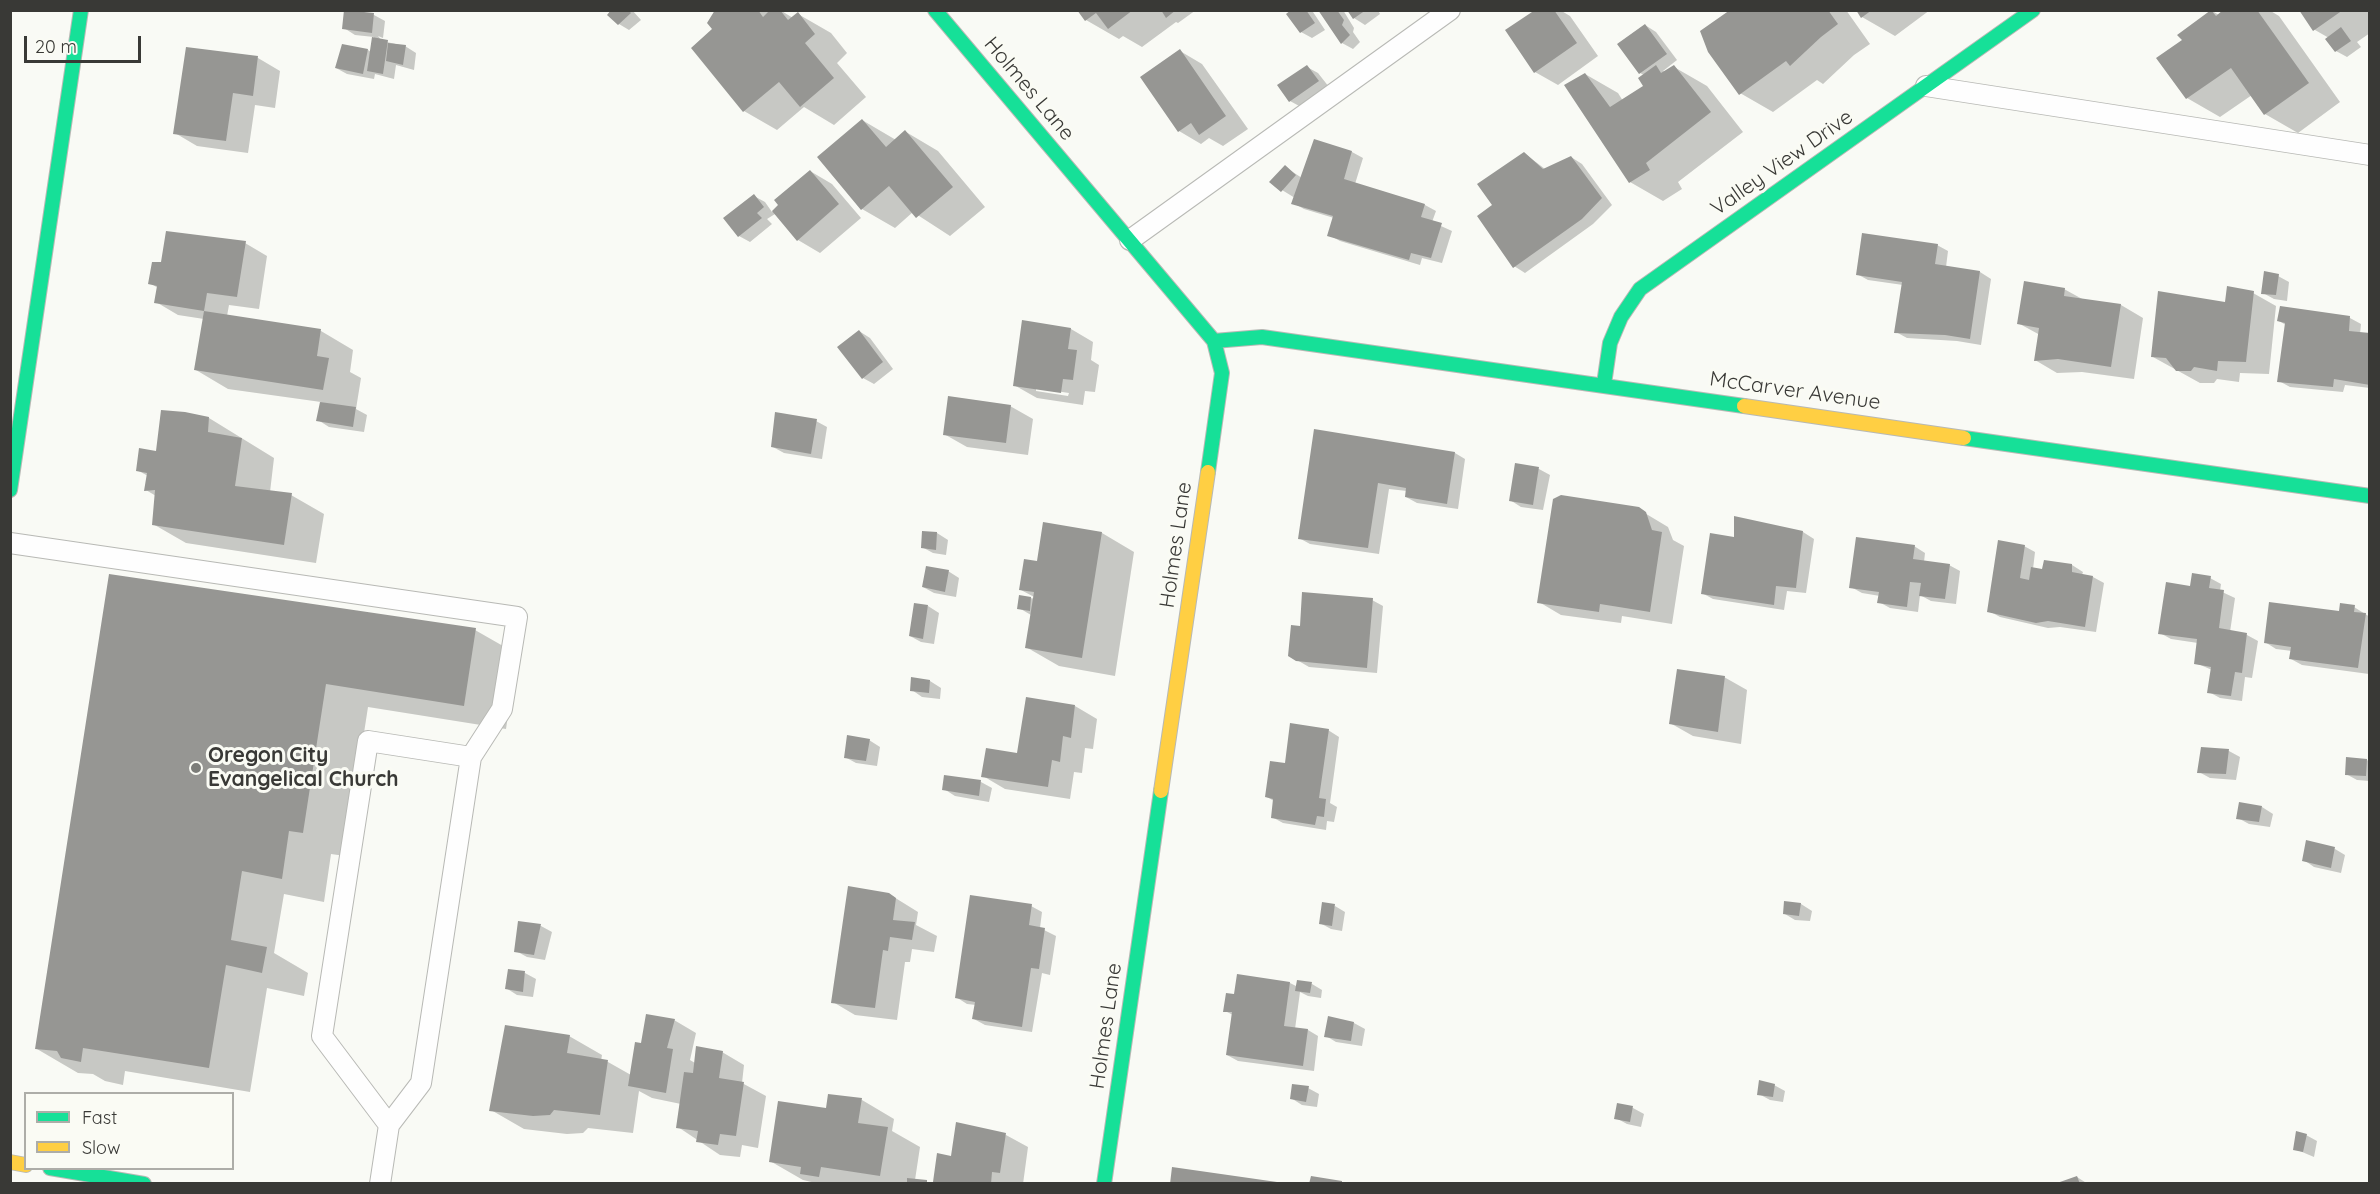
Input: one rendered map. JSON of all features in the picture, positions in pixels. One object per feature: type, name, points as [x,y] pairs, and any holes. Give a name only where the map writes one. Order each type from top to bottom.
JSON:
[{"type":"street","points":[[10,490],[81,10]]},
{"type":"street","name":"Holmes Lane","points":[[935,10],[1214,341],[1222,373],[1104,1184]]},
{"type":"street","name":"Valley View Drive","points":[[1604,384],[1610,343],[1621,317],[1640,289],[2033,10]]},
{"type":"street","name":"McCarver Avenue","points":[[1214,341],[1262,336],[2370,496]]},
{"type":"street","points":[[58,1170],[95,1180],[144,1184]]},
{"type":"lane","points":[[1130,240],[1450,10]]},
{"type":"lane","points":[[1926,86],[2370,155]]},
{"type":"lane","points":[[10,543],[517,617],[502,709],[471,757],[421,1083],[389,1125],[380,1184]]},
{"type":"lane","points":[[389,1125],[322,1036],[368,741],[471,757]]},
{"type":"building","points":[[344,10],[374,13],[372,33],[342,29]]},
{"type":"building","points":[[611,10],[628,10],[631,13],[618,25],[607,15]]},
{"type":"building","points":[[715,10],[758,10],[763,17],[770,10],[780,10],[788,20],[798,12],[815,34],[805,43],[834,78],[800,107],[779,82],[743,112],[691,48],[712,29],[707,23]]},
{"type":"building","points":[[1077,10],[1133,10],[1108,29],[1096,13],[1085,21]]},
{"type":"building","points":[[1161,10],[1176,10],[1166,18]]},
{"type":"building","points":[[1291,10],[1306,10],[1315,23],[1300,33],[1286,14]]},
{"type":"building","points":[[1318,10],[1337,10],[1344,20],[1342,25],[1350,35],[1341,44]]},
{"type":"building","points":[[1347,10],[1366,10],[1353,19]]},
{"type":"building","points":[[1535,10],[1554,10],[1577,43],[1534,73],[1505,30]]},
{"type":"building","points":[[1730,10],[1828,10],[1838,24],[1790,66],[1786,61],[1739,95],[1708,52],[1700,31]]},
{"type":"building","points":[[1856,10],[1872,10],[1861,18]]},
{"type":"building","points":[[2211,10],[2216,16],[2223,10],[2257,10],[2309,83],[2264,115],[2231,68],[2186,99],[2156,58],[2182,40],[2177,35]]},
{"type":"building","points":[[2299,10],[2343,10],[2313,31]]},
{"type":"building","points":[[1645,24],[1667,54],[1639,74],[1617,44]]},
{"type":"building","points":[[2341,27],[2351,41],[2335,52],[2325,39]]},
{"type":"building","points":[[372,37],[388,40],[383,74],[367,71]]},
{"type":"building","points":[[388,43],[406,45],[403,65],[386,61]]},
{"type":"building","points":[[342,44],[368,49],[363,74],[335,68]]},
{"type":"building","points":[[186,47],[258,56],[253,96],[233,93],[226,141],[173,134]]},
{"type":"building","points":[[1180,49],[1226,116],[1199,135],[1191,123],[1178,132],[1140,77]]},
{"type":"building","points":[[1307,65],[1319,81],[1289,102],[1277,85]]},
{"type":"building","points":[[1656,65],[1661,73],[1674,65],[1711,112],[1646,163],[1650,170],[1629,183],[1564,85],[1585,73],[1610,107],[1643,86],[1638,78]]},
{"type":"building","points":[[862,119],[886,147],[905,130],[953,187],[916,218],[889,186],[861,210],[817,157]]},
{"type":"building","points":[[1314,139],[1352,151],[1344,179],[1425,204],[1421,217],[1442,223],[1431,258],[1411,253],[1409,260],[1327,236],[1333,216],[1291,204]]},
{"type":"building","points":[[1524,152],[1543,169],[1571,156],[1602,198],[1582,219],[1513,268],[1477,216],[1492,205],[1477,184]]},
{"type":"building","points":[[1285,165],[1296,175],[1281,192],[1269,182]]},
{"type":"building","points":[[810,170],[839,204],[797,241],[772,211],[778,205],[774,200]]},
{"type":"building","points":[[754,194],[764,207],[757,213],[762,218],[738,237],[723,218]]},
{"type":"building","points":[[166,231],[246,241],[237,297],[207,293],[204,311],[154,303],[157,286],[148,284],[152,262],[161,262]]},
{"type":"building","points":[[1862,233],[1938,244],[1935,264],[1980,271],[1970,339],[1945,335],[1894,333],[1902,282],[1856,275]]},
{"type":"building","points":[[2264,271],[2279,274],[2276,295],[2261,294]]},
{"type":"building","points":[[2024,281],[2065,288],[2064,296],[2121,304],[2111,367],[2058,359],[2034,361],[2039,328],[2017,324]]},
{"type":"building","points":[[2227,286],[2254,291],[2246,362],[2218,361],[2217,371],[2194,367],[2191,371],[2176,371],[2166,358],[2151,357],[2158,291],[2225,302]]},
{"type":"building","points":[[2280,306],[2350,316],[2349,331],[2370,333],[2370,385],[2334,379],[2333,387],[2277,382],[2285,323],[2277,321]]},
{"type":"building","points":[[204,311],[321,329],[317,356],[329,358],[323,390],[194,370]]},
{"type":"building","points":[[1022,320],[1071,328],[1068,349],[1077,350],[1073,380],[1063,379],[1061,393],[1013,386]]},
{"type":"building","points":[[859,330],[883,362],[862,379],[837,347]]},
{"type":"building","points":[[948,396],[1011,405],[1006,443],[943,435]]},
{"type":"building","points":[[320,402],[356,407],[353,427],[316,421]]},
{"type":"building","points":[[161,410],[209,417],[208,432],[242,438],[235,486],[292,493],[284,545],[152,525],[155,490],[144,491],[147,473],[136,471],[139,448],[156,451]]},
{"type":"building","points":[[775,412],[817,419],[811,454],[771,447]]},
{"type":"building","points":[[1314,429],[1455,452],[1447,504],[1405,497],[1406,488],[1378,483],[1368,548],[1298,539]]},
{"type":"building","points":[[1515,463],[1539,467],[1533,505],[1509,501]]},
{"type":"building","points":[[1561,495],[1639,507],[1646,512],[1652,530],[1662,532],[1650,612],[1600,604],[1599,612],[1537,603],[1553,499]]},
{"type":"building","points":[[1734,516],[1803,531],[1796,588],[1776,586],[1774,605],[1701,594],[1710,533],[1734,537]]},
{"type":"building","points":[[1043,522],[1102,532],[1082,658],[1025,648],[1034,592],[1019,590],[1024,559],[1037,561]]},
{"type":"building","points":[[922,531],[937,532],[936,550],[921,548]]},
{"type":"building","points":[[1856,537],[1915,545],[1913,559],[1950,564],[1945,599],[1919,596],[1921,583],[1910,582],[1907,607],[1877,603],[1879,592],[1849,588]]},
{"type":"building","points":[[1998,540],[2025,545],[2020,578],[2029,580],[2031,567],[2042,569],[2044,560],[2072,564],[2072,572],[2093,576],[2085,627],[2048,621],[2036,623],[1987,612]]},
{"type":"building","points":[[926,566],[949,570],[945,592],[922,587]]},
{"type":"building","points":[[2192,573],[2211,576],[2209,588],[2224,590],[2219,628],[2247,633],[2242,673],[2235,672],[2231,696],[2207,693],[2211,667],[2194,664],[2197,639],[2158,634],[2166,582],[2190,586]]},
{"type":"building","name":"Oregon City Evangelical Church","points":[[109,574],[476,628],[464,706],[326,684],[303,833],[289,831],[282,879],[242,871],[231,940],[267,947],[262,973],[226,965],[209,1068],[83,1048],[81,1062],[61,1058],[57,1051],[35,1049]]},
{"type":"building","points":[[1302,592],[1373,598],[1367,668],[1296,661],[1288,656],[1291,625],[1300,626]]},
{"type":"building","points":[[1019,595],[1031,597],[1030,611],[1017,609]]},
{"type":"building","points":[[2269,602],[2339,611],[2340,603],[2355,605],[2354,612],[2366,613],[2358,668],[2289,659],[2291,647],[2264,643]]},
{"type":"building","points":[[914,603],[928,605],[923,639],[909,636]]},
{"type":"building","points":[[1677,669],[1725,676],[1718,732],[1669,724]]},
{"type":"building","points":[[911,677],[930,680],[929,693],[910,691]]},
{"type":"building","points":[[1026,697],[1075,705],[1071,738],[1063,736],[1060,762],[1052,760],[1048,787],[981,777],[986,748],[1017,753]]},
{"type":"building","points":[[1290,723],[1329,729],[1319,798],[1326,799],[1324,817],[1317,816],[1315,825],[1271,818],[1273,799],[1265,797],[1270,761],[1285,763]]},
{"type":"building","points":[[847,735],[870,739],[866,761],[844,758]]},
{"type":"building","points":[[2201,747],[2229,749],[2226,774],[2197,773]]},
{"type":"building","points":[[2346,757],[2367,759],[2366,776],[2345,775]]},
{"type":"building","points":[[944,775],[981,780],[979,796],[942,790]]},
{"type":"building","points":[[2239,802],[2262,806],[2259,822],[2236,819]]},
{"type":"building","points":[[2306,840],[2335,847],[2331,868],[2302,861]]},
{"type":"building","points":[[848,886],[889,893],[896,898],[893,920],[915,922],[912,940],[890,937],[888,951],[883,950],[875,1008],[831,1003]]},
{"type":"building","points":[[970,895],[1032,904],[1029,925],[1045,928],[1039,969],[1031,968],[1022,1027],[972,1019],[975,1002],[955,998]]},
{"type":"building","points":[[1784,901],[1801,903],[1799,916],[1783,914]]},
{"type":"building","points":[[1322,902],[1335,904],[1332,926],[1319,924]]},
{"type":"building","points":[[518,921],[541,924],[534,955],[514,952]]},
{"type":"building","points":[[508,969],[525,971],[523,992],[505,989]]},
{"type":"building","points":[[1237,974],[1290,982],[1284,1026],[1308,1029],[1303,1066],[1226,1055],[1232,1012],[1223,1012],[1226,993],[1234,994]]},
{"type":"building","points":[[1297,980],[1312,982],[1310,993],[1295,991]]},
{"type":"building","points":[[646,1014],[675,1019],[667,1048],[673,1049],[666,1093],[628,1086],[635,1042],[641,1043]]},
{"type":"building","points":[[1328,1016],[1354,1022],[1351,1041],[1324,1037]]},
{"type":"building","points":[[505,1025],[570,1035],[567,1053],[608,1060],[600,1115],[554,1110],[550,1115],[533,1116],[489,1111]]},
{"type":"building","points":[[696,1046],[723,1051],[719,1078],[744,1082],[736,1136],[720,1134],[718,1145],[696,1142],[698,1131],[676,1128],[684,1072],[693,1073]]},
{"type":"building","points":[[1759,1080],[1775,1084],[1773,1097],[1757,1095]]},
{"type":"building","points":[[1292,1084],[1309,1086],[1306,1102],[1290,1099]]},
{"type":"building","points":[[828,1094],[862,1098],[858,1123],[888,1127],[880,1176],[821,1167],[819,1177],[800,1174],[801,1167],[769,1162],[778,1101],[826,1108]]},
{"type":"building","points":[[1617,1103],[1633,1106],[1630,1122],[1614,1119]]},
{"type":"building","points":[[956,1122],[1006,1133],[1000,1173],[992,1172],[991,1184],[933,1182],[937,1153],[951,1156]]},
{"type":"building","points":[[2296,1131],[2307,1134],[2303,1152],[2293,1150]]},
{"type":"building","points":[[1172,1167],[1277,1182],[1277,1184],[1170,1184]]},
{"type":"building","points":[[1311,1176],[1342,1181],[1342,1184],[1309,1184]]},
{"type":"building","points":[[2077,1176],[2080,1184],[2057,1184],[2057,1183]]},
{"type":"building","points":[[907,1178],[927,1180],[927,1184],[907,1184]]},
{"type":"traffic: fast","points":[[10,490],[81,10]]},
{"type":"traffic: fast","points":[[935,10],[1214,341],[1222,373],[1208,472]]},
{"type":"traffic: fast","points":[[1604,384],[1610,343],[1621,317],[1640,289],[2033,10]]},
{"type":"traffic: fast","points":[[1214,341],[1262,337],[1744,406]]},
{"type":"traffic: fast","points":[[1964,438],[2370,496]]},
{"type":"traffic: fast","points":[[1104,1184],[1161,791]]},
{"type":"traffic: fast","points":[[62,1170],[144,1184]]},
{"type":"traffic: slow","points":[[1744,406],[1964,438]]},
{"type":"traffic: slow","points":[[1161,791],[1208,472]]},
{"type":"traffic: slow","points":[[10,1162],[24,1165]]},
{"type":"place","name":"Oregon City Evangelical Church","points":[[196,768]]}]
